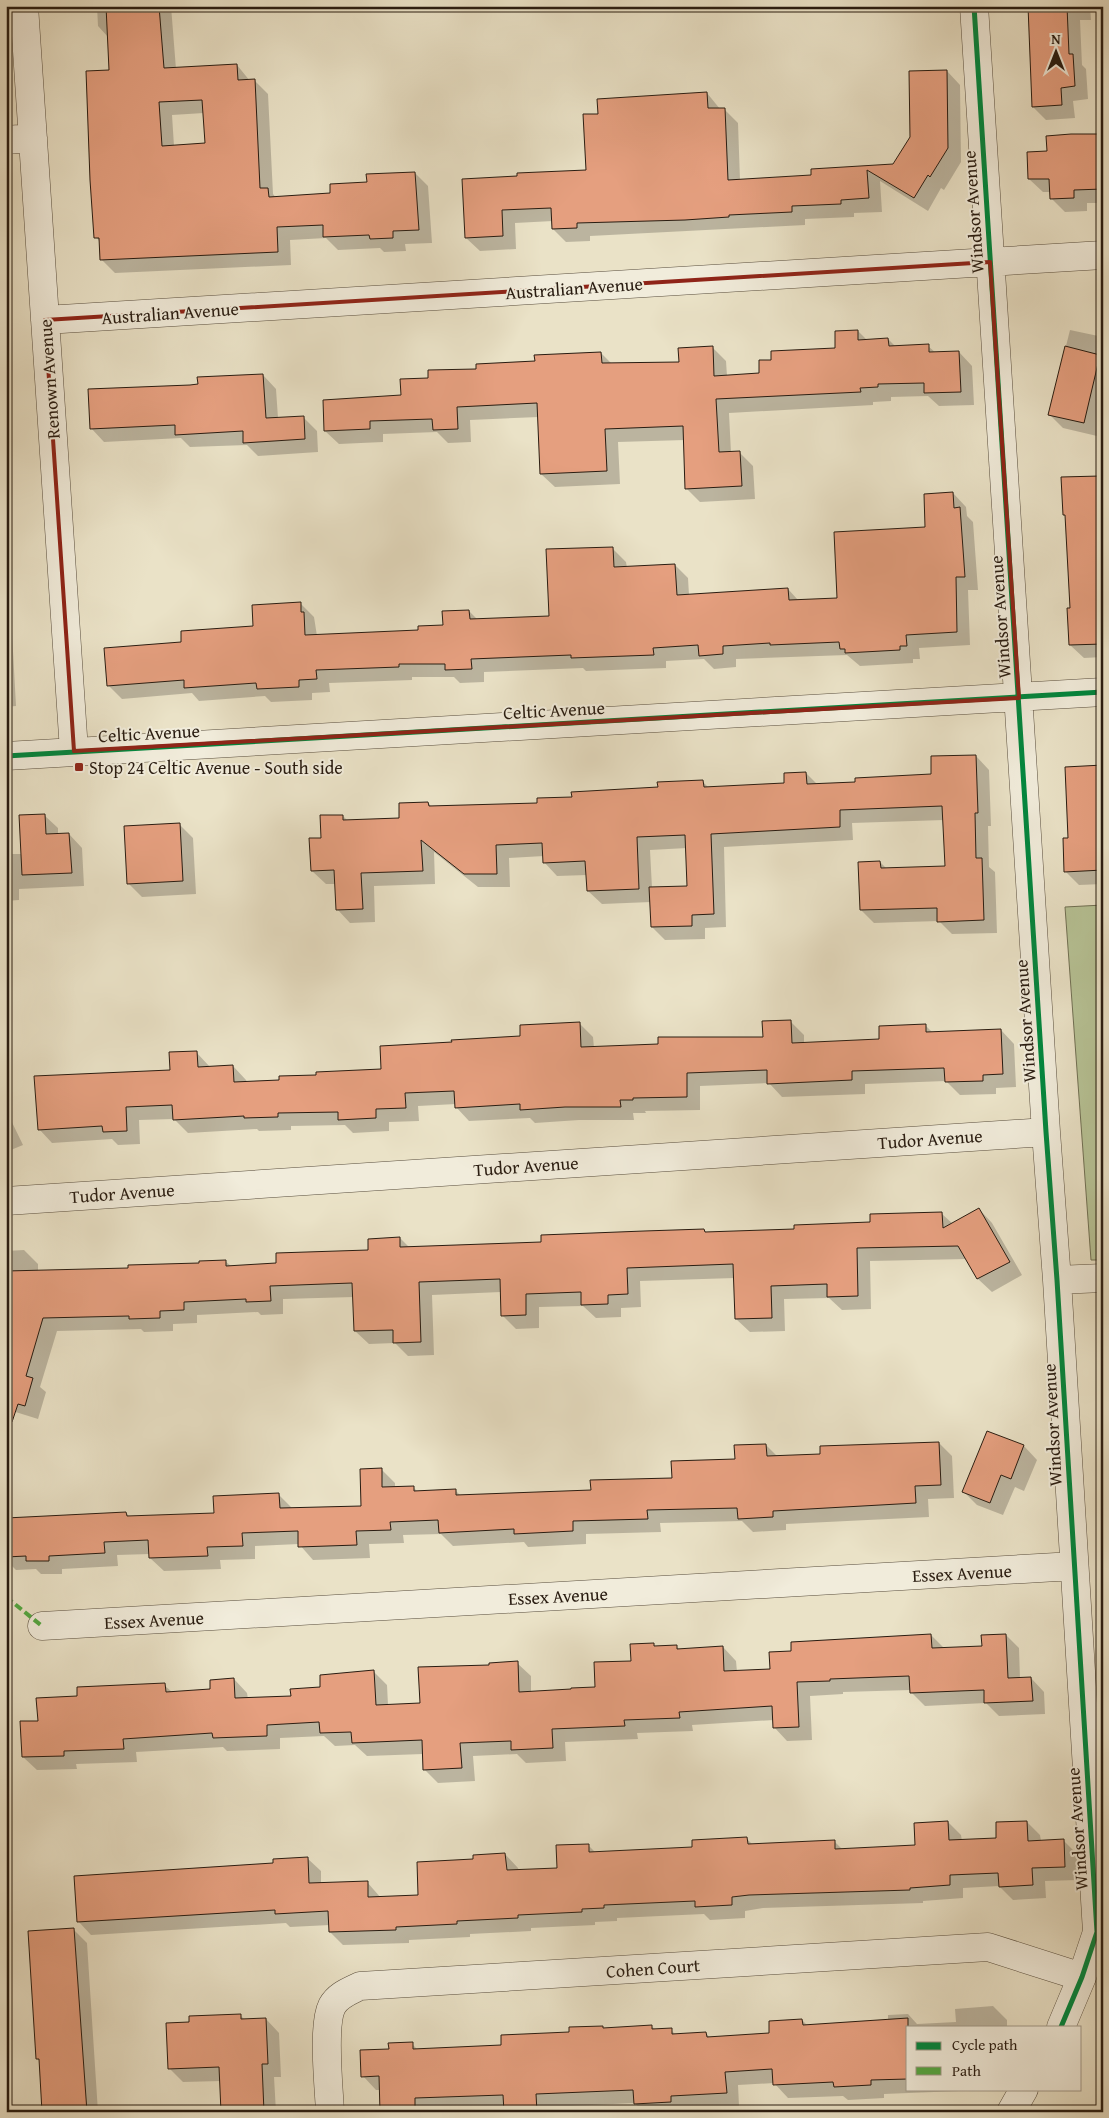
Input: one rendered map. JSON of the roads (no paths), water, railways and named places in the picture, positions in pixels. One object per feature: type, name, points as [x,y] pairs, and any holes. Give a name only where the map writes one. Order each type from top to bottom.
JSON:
[{"type":"street","name":"Renown Avenue","points":[[24,6],[74,751]]},
{"type":"street","name":"Windsor Avenue","points":[[974,6],[1057,1280],[1097,1932],[1082,1977],[1061,2026]]},
{"type":"street","points":[[6,140],[33,138]]},
{"type":"street","name":"Australian Avenue","points":[[45,320],[1103,255]]},
{"type":"street","name":"Celtic Avenue","points":[[6,756],[1103,692]]},
{"type":"street","name":"Tudor Avenue","points":[[6,1201],[1046,1132]]},
{"type":"street","points":[[1057,1280],[1103,1278]]},
{"type":"street","name":"Essex Avenue","points":[[42,1626],[1074,1566]]},
{"type":"street","name":"Cohen Court","points":[[330,2112],[327,2023],[332,2006],[343,1994],[360,1986],[988,1947],[1082,1977]]},
{"type":"street","points":[[1011,2112],[1023,2090]]},
{"type":"place","name":"Stop 24 Celtic Avenue - South side","points":[[79,767]]}]
